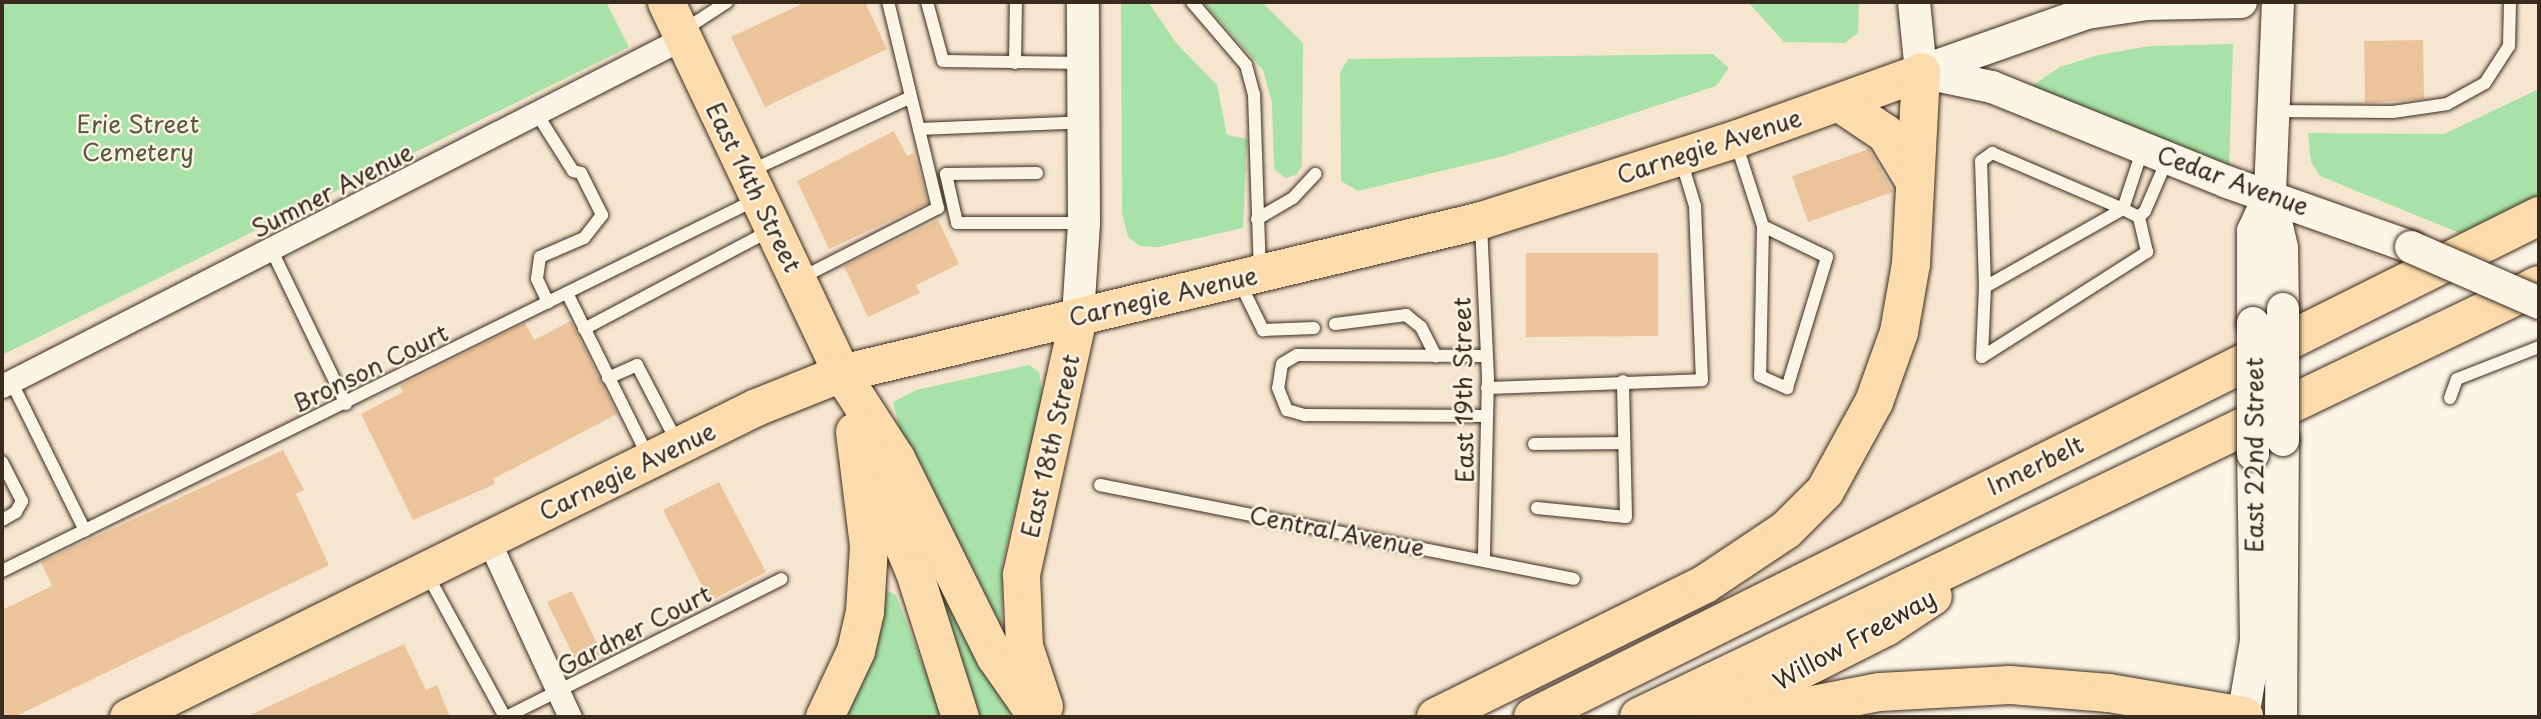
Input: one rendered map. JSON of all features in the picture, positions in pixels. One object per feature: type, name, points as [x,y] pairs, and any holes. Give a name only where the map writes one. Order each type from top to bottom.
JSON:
[{"type":"highway","points":[[1436,717],[1686,594],[1758,551],[1805,513],[1843,464],[1888,367],[1911,264],[1921,72]]},
{"type":"highway","points":[[1840,103],[1886,134],[1915,183]]},
{"type":"highway","name":"Innerbelt","points":[[1533,717],[1788,587],[2539,216]]},
{"type":"highway","points":[[1639,717],[2031,532],[2539,285]]},
{"type":"highway","points":[[825,717],[856,651],[866,600],[869,546],[855,432]]},
{"type":"highway","name":"Willow Freeway","points":[[1707,717],[1886,627],[2031,532]]},
{"type":"highway","points":[[1480,717],[1623,646],[1788,587]]},
{"type":"highway","points":[[1752,717],[1920,688],[2010,685],[2109,692],[2245,717]]},
{"type":"highway","points":[[2109,692],[2144,717]]},
{"type":"main road","name":"East 14th Street","points":[[678,23],[757,201],[798,279],[841,373],[896,457],[995,657],[1037,717]]},
{"type":"main road","name":"Carnegie Avenue","points":[[128,717],[165,709],[425,570],[664,453],[841,373],[1481,220],[1735,139],[1921,72]]},
{"type":"main road","name":"East 18th Street","points":[[1048,717],[1024,646],[1021,574],[1078,316]]},
{"type":"main road","name":"East 14th Street","points":[[841,373],[855,432],[914,572],[960,717]]},
{"type":"street","name":"East 18th Street","points":[[1078,316],[1084,223],[1083,2]]},
{"type":"street","points":[[1914,2],[1921,72]]},
{"type":"street","name":"Carnegie Avenue","points":[[1921,72],[2087,13],[2147,4],[2241,2]]},
{"type":"street","name":"East 22nd Street","points":[[2278,2],[2271,111],[2270,195],[2282,248],[2281,717]]},
{"type":"street","name":"Sumner Avenue","points":[[7,384],[537,114],[678,23]]},
{"type":"street","name":"Cedar Avenue","points":[[1921,72],[1992,87],[2156,153],[2411,247],[2539,303]]},
{"type":"street","name":"East 22nd Street","points":[[2245,717],[2256,641],[2253,231],[2270,195]]},
{"type":"street","points":[[488,539],[570,717]]},
{"type":"lane","points":[[678,23],[727,2]]},
{"type":"lane","points":[[798,279],[938,208],[888,2]]},
{"type":"lane","points":[[927,2],[943,61],[1083,63]]},
{"type":"lane","points":[[1015,63],[1016,2]]},
{"type":"lane","points":[[1192,2],[1246,65],[1254,94],[1257,219],[1249,275],[1263,330],[1314,328]]},
{"type":"lane","points":[[2271,111],[2393,112],[2446,104],[2485,83],[2509,46],[2510,2]]},
{"type":"lane","points":[[584,328],[757,201],[911,97]]},
{"type":"lane","points":[[537,114],[573,170],[581,173],[601,215],[584,238],[540,257],[537,279],[548,303]]},
{"type":"lane","points":[[919,129],[1084,122]]},
{"type":"lane","points":[[1735,139],[1763,226],[1760,376],[1787,388],[1827,257],[1763,226]]},
{"type":"lane","points":[[2139,216],[1992,153],[1981,161],[1985,287],[1982,357],[2147,252],[2139,216],[2156,153]]},
{"type":"lane","points":[[1985,287],[2123,209],[2156,153]]},
{"type":"lane","points":[[1488,388],[1702,380],[1695,205],[1680,156]]},
{"type":"lane","points":[[930,175],[1037,173]]},
{"type":"lane","points":[[946,174],[957,223],[1084,223]]},
{"type":"lane","points":[[1257,219],[1293,198],[1315,174]]},
{"type":"lane","name":"Bronson Court","points":[[2,572],[757,201]]},
{"type":"lane","name":"East 19th Street","points":[[1481,220],[1484,356],[1488,388],[1484,560]]},
{"type":"lane","points":[[272,251],[346,404]]},
{"type":"lane","points":[[567,293],[608,378],[664,453]]},
{"type":"lane","points":[[1335,324],[1406,315],[1421,327],[1436,356]]},
{"type":"lane","points":[[2450,398],[2457,379],[2539,347]]},
{"type":"lane","points":[[1484,356],[1297,355],[1282,364],[1281,404],[1305,415],[1487,416]]},
{"type":"lane","points":[[608,378],[637,365],[664,453]]},
{"type":"lane","points":[[1537,508],[1626,517],[1623,381]]},
{"type":"lane","points":[[7,384],[85,531]]},
{"type":"lane","points":[[1534,444],[1624,443]]},
{"type":"lane","points":[[2,462],[22,501],[16,512],[2,520]]},
{"type":"lane","name":"Central Avenue","points":[[1100,485],[1574,579]]},
{"type":"lane","points":[[425,570],[506,717]]},
{"type":"lane","name":"Gardner Court","points":[[506,717],[781,579]]},
{"type":"shaded area","points":[[2,2],[2539,2],[2539,216],[1788,587],[1623,646],[1480,717],[2,717]]},
{"type":"green space","name":"Erie Street Cemetery","points":[[2,2],[606,2],[629,47],[2,355]]},
{"type":"green space","points":[[1121,2],[1148,2],[1177,44],[1217,85],[1227,135],[1247,139],[1243,228],[1158,247],[1140,246],[1128,237],[1122,213]]},
{"type":"green space","points":[[1203,2],[1262,2],[1303,43],[1302,166],[1296,175],[1285,178],[1274,169],[1272,103],[1263,70]]},
{"type":"green space","points":[[1748,2],[1859,2],[1858,33],[1845,43],[1784,42]]},
{"type":"green space","points":[[2233,44],[2229,172],[2032,86],[2060,67],[2098,55],[2150,46]]},
{"type":"green space","points":[[1713,54],[1729,68],[1716,86],[1504,156],[1358,191],[1341,181],[1340,73],[1348,59]]},
{"type":"green space","points":[[2539,89],[2539,216],[2484,243],[2320,176],[2311,162],[2308,133],[2444,134]]},
{"type":"green space","points":[[1029,365],[1039,372],[1043,399],[1002,564],[1002,633],[902,439],[893,402],[916,390]]},
{"type":"green space","points":[[947,585],[1012,717],[980,717],[937,586]]},
{"type":"green space","points":[[882,588],[896,595],[943,717],[842,717]]},
{"type":"building","points":[[806,2],[865,2],[887,49],[765,107],[731,37]]},
{"type":"building","points":[[2423,40],[2424,99],[2365,103],[2364,41]]},
{"type":"building","points":[[894,131],[907,156],[914,153],[928,203],[829,249],[797,181]]},
{"type":"building","points":[[1869,149],[1893,192],[1808,222],[1792,176]]},
{"type":"building","points":[[938,220],[959,264],[916,285],[920,293],[868,317],[844,266]]},
{"type":"building","points":[[1526,253],[1658,253],[1658,336],[1526,337]]},
{"type":"building","points":[[571,321],[617,414],[493,479],[495,484],[413,520],[361,414],[403,392],[400,386],[525,323],[534,340]]},
{"type":"building","points":[[283,450],[304,490],[296,494],[329,565],[14,717],[2,717],[2,610],[52,586],[41,562]]},
{"type":"building","points":[[719,482],[766,572],[710,601],[663,510]]},
{"type":"building","points":[[572,591],[602,654],[579,667],[547,602]]},
{"type":"building","points":[[404,644],[426,690],[437,685],[450,717],[246,717]]}]
